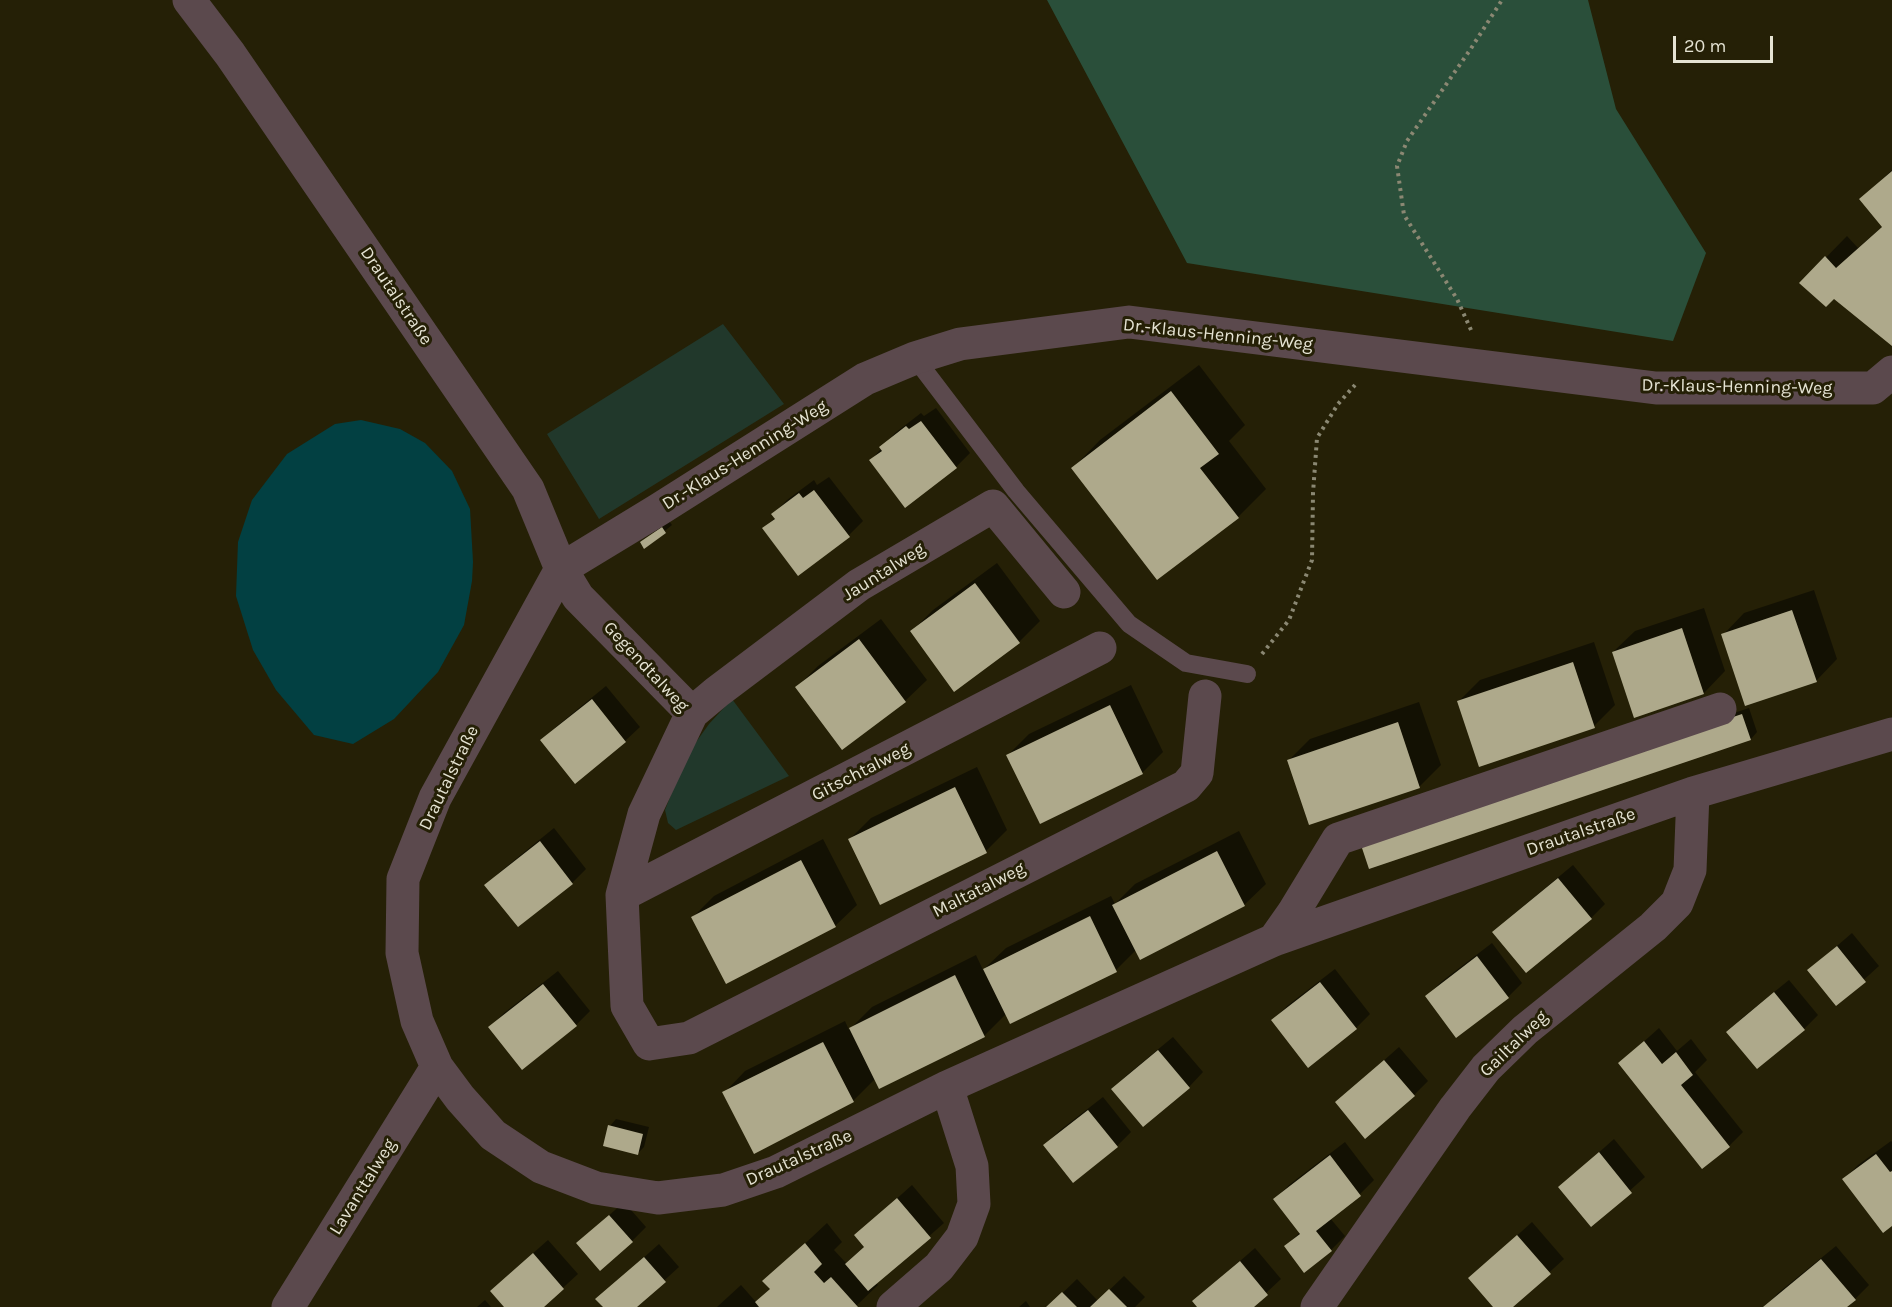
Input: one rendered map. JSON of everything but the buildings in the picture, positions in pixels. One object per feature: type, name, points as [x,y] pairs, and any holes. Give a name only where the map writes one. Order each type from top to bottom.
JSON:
[{"type":"street","name":"Drautalstraße","points":[[189,0],[230,54],[528,489],[561,569],[435,798],[403,879],[402,953],[417,1021],[436,1066],[460,1098],[493,1135],[541,1167],[596,1188],[658,1198],[723,1190],[776,1172],[947,1087],[1274,940],[1693,793],[1892,734]]},
{"type":"street","name":"Dr.-Klaus-Henning-Weg","points":[[561,569],[865,379],[915,358],[960,344],[1129,322],[1656,388],[1873,388],[1892,372]]},
{"type":"street","name":"Jauntalweg","points":[[692,713],[859,585],[993,506],[1064,592]]},
{"type":"street","name":"Gegendtalweg","points":[[561,569],[578,597],[692,713],[644,814],[622,895],[627,1006],[649,1044],[689,1038]]},
{"type":"street","name":"Gitschtalweg","points":[[622,895],[1100,648]]},
{"type":"street","name":"Maltatalweg","points":[[689,1038],[1186,786],[1197,773],[1205,696]]},
{"type":"street","points":[[1274,940],[1338,839],[1720,709]]},
{"type":"street","name":"Gailtalweg","points":[[1317,1307],[1455,1108],[1486,1068],[1525,1030],[1653,927],[1677,903],[1690,870],[1693,793]]},
{"type":"street","name":"Lavanttalweg","points":[[288,1307],[436,1066]]},
{"type":"street","points":[[893,1307],[939,1267],[962,1237],[974,1204],[972,1166],[947,1087]]},
{"type":"lane","points":[[915,358],[1016,491],[1129,624],[1186,663],[1247,674]]},
{"type":"path","points":[[1488,367],[1457,299],[1404,215],[1397,166],[1407,141],[1502,0]]},
{"type":"path","points":[[1247,674],[1289,620],[1312,560],[1317,438],[1338,404],[1384,354]]},
{"type":"green space","points":[[1047,0],[1588,0],[1616,109],[1706,253],[1673,341],[1187,263]]},
{"type":"green space","points":[[723,324],[784,404],[599,519],[547,434]]},
{"type":"green space","points":[[732,699],[789,776],[676,830],[668,823],[665,810],[686,756],[709,724]]},
{"type":"water","points":[[361,420],[400,429],[425,443],[452,471],[470,509],[473,562],[464,625],[438,672],[394,719],[353,744],[314,735],[276,690],[253,650],[236,596],[238,542],[252,500],[287,454],[335,424]]}]
